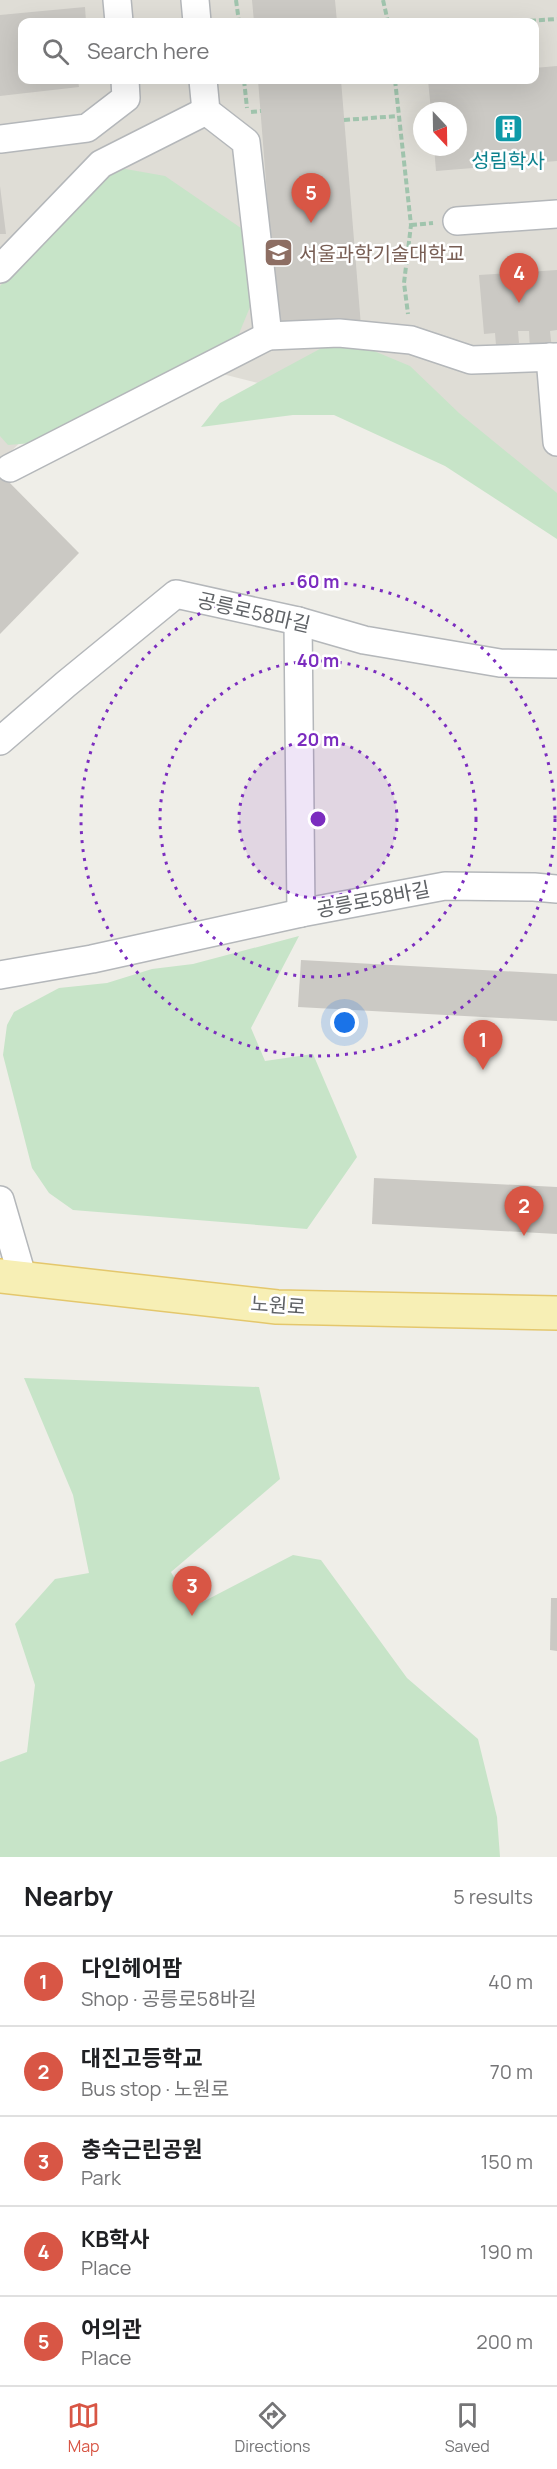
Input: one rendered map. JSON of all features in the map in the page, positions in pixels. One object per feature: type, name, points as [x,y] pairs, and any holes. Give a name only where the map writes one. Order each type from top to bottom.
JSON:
[{"type":"main road","name":"노원로","points":[[11,1278],[277,1307],[557,1313]]},
{"type":"street","points":[[117,0],[119,18]]},
{"type":"street","points":[[195,0],[197,18]]},
{"type":"street","points":[[0,139],[87,128],[126,98],[125,84]]},
{"type":"street","points":[[203,84],[206,111],[246,142],[268,336]]},
{"type":"street","points":[[0,269],[101,164],[206,111]]},
{"type":"street","points":[[457,221],[557,214]]},
{"type":"street","points":[[10,468],[268,336],[339,333],[411,340],[471,360],[553,357],[557,442]]},
{"type":"street","name":"공릉로58마길","points":[[0,741],[176,594],[298,621],[364,640],[500,663],[557,664]]},
{"type":"street","name":"공릉로58바길","points":[[298,621],[301,913],[445,885],[557,889]]},
{"type":"street","points":[[0,975],[92,959],[301,913]]},
{"type":"street","points":[[0,1200],[11,1278]]},
{"type":"path","points":[[237,0],[239,18]]},
{"type":"path","points":[[383,0],[387,18]]},
{"type":"path","points":[[539,20],[557,19]]},
{"type":"path","points":[[395,84],[411,225],[404,283],[411,340]]},
{"type":"path","points":[[344,120],[398,116]]},
{"type":"shaded area","name":"서울과학기술대학교","points":[[0,0],[557,0],[557,519],[360,409],[163,359],[37,426],[0,462]]},
{"type":"green space","points":[[120,168],[165,176],[254,237],[250,307],[236,341],[45,442],[8,445],[0,436],[0,286],[87,191]]},
{"type":"green space","points":[[329,344],[374,351],[410,366],[459,413],[557,493],[557,539],[445,466],[334,415],[293,415],[201,427],[220,403]]},
{"type":"green space","points":[[299,936],[251,1028],[265,1061],[313,1054],[357,1157],[307,1229],[73,1210],[49,1193],[32,1168],[3,1055],[7,1025],[14,1012],[59,988],[107,983],[152,969],[193,964]]},
{"type":"green space","points":[[24,1378],[259,1387],[280,1479],[171,1572],[191,1608],[293,1555],[321,1560],[407,1678],[478,1739],[497,1817],[500,1857],[0,1857],[0,1762],[27,1752],[35,1685],[15,1624],[55,1579],[89,1573],[73,1495]]},
{"type":"building","points":[[252,0],[335,0],[337,18],[254,18]]},
{"type":"building","points":[[85,7],[86,18],[18,18],[18,84],[79,84],[79,87],[0,96],[0,15]]},
{"type":"building","name":"성림학사","points":[[557,66],[557,161],[436,171],[435,156],[467,156],[467,102],[430,102],[428,84],[539,84],[539,68]]},
{"type":"building","points":[[258,84],[341,84],[361,326],[278,333]]},
{"type":"building","points":[[0,186],[6,234],[0,234]]},
{"type":"building","points":[[557,270],[557,330],[550,331],[552,349],[530,350],[529,331],[518,331],[519,343],[496,345],[495,333],[484,334],[479,275]]},
{"type":"building","points":[[0,473],[79,553],[0,634]]},
{"type":"building","points":[[301,960],[557,974],[557,1021],[298,1007]]},
{"type":"building","points":[[374,1178],[557,1187],[557,1234],[372,1224]]},
{"type":"building","points":[[551,1598],[557,1598],[557,1651],[550,1650]]},
{"type":"place","name":"성림학사","points":[[508,129]]},
{"type":"place","name":"어의관","points":[[311,223]]},
{"type":"place","name":"서울과학기술대학교","points":[[278,253]]},
{"type":"place","name":"KB학사","points":[[519,303]]},
{"type":"place","name":"다인헤어팜","points":[[483,1070]]},
{"type":"place","name":"대진고등학교","points":[[524,1236]]},
{"type":"place","name":"충숙근린공원","points":[[192,1616]]}]
